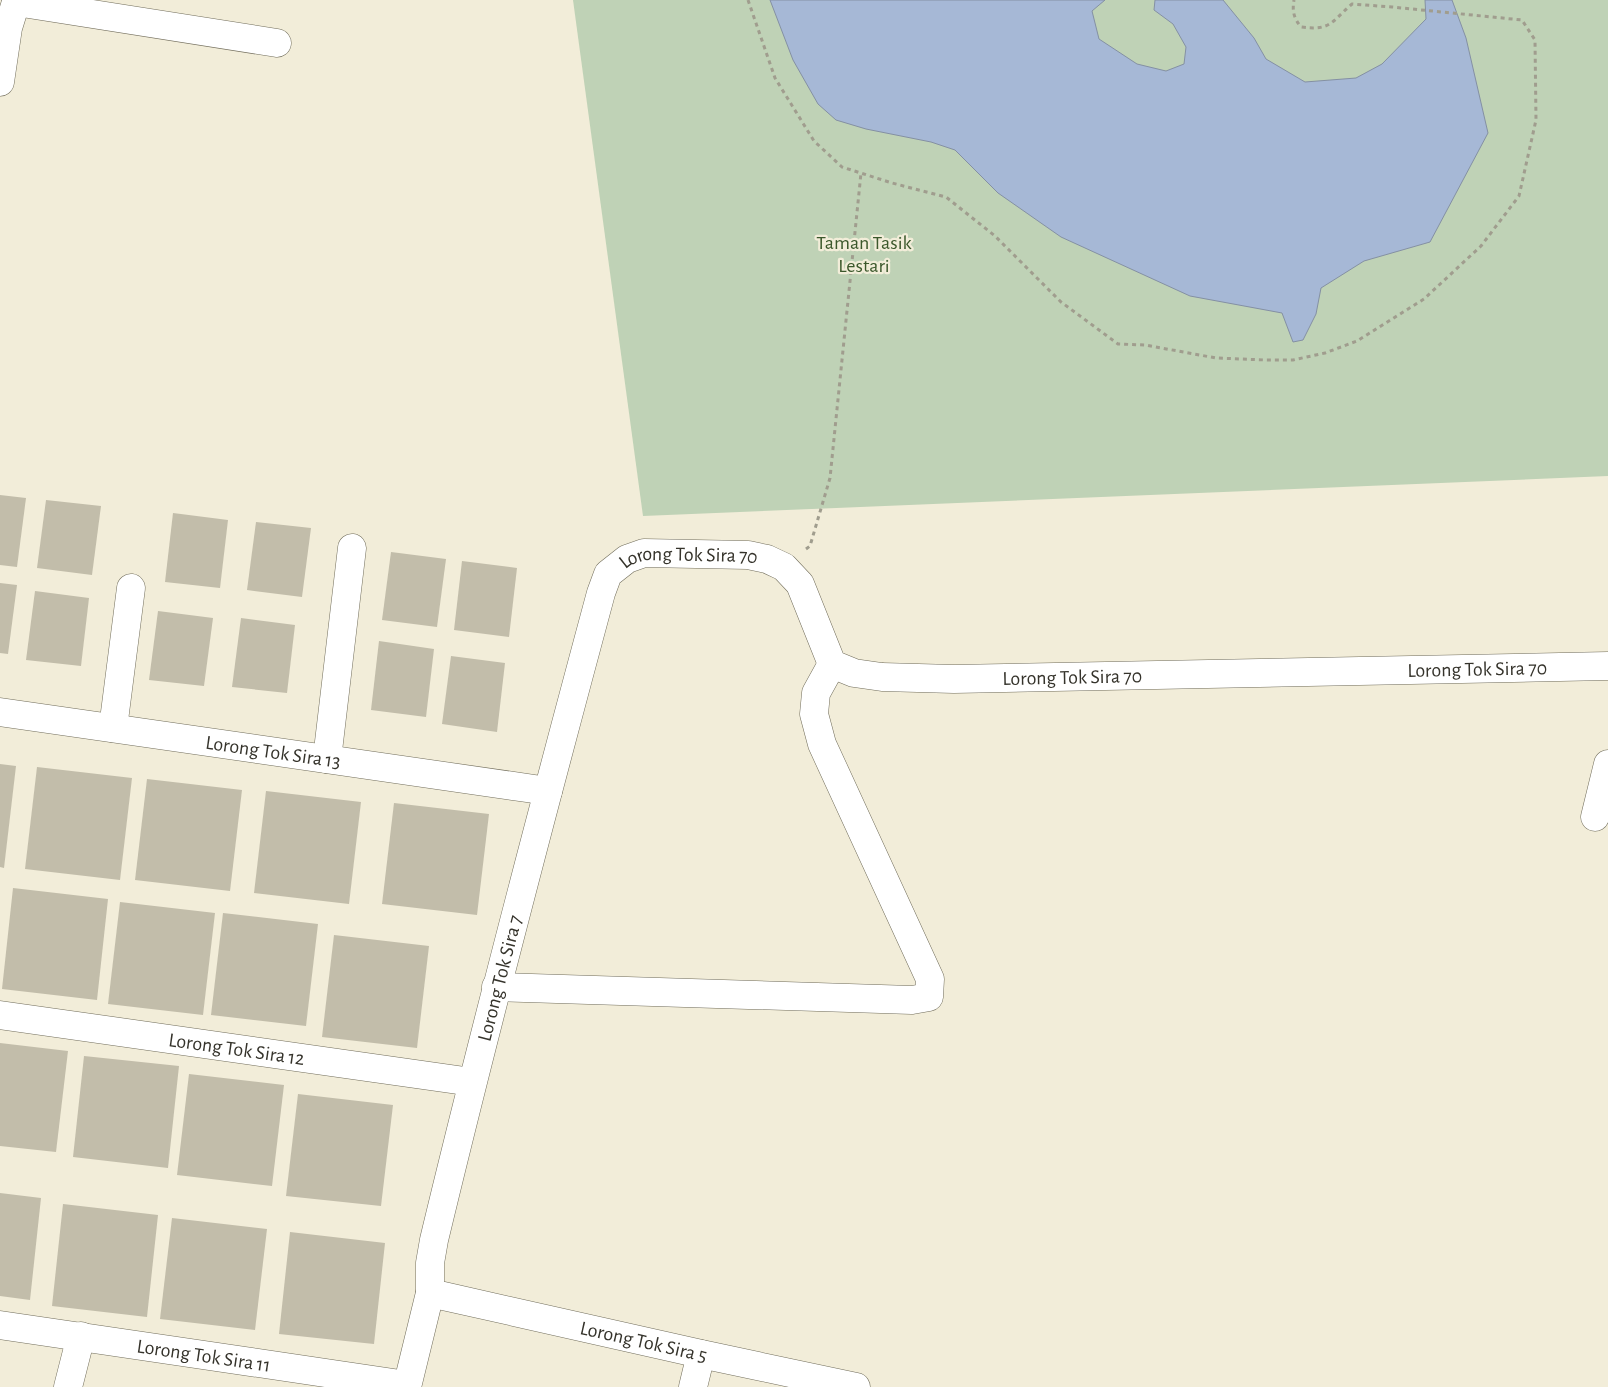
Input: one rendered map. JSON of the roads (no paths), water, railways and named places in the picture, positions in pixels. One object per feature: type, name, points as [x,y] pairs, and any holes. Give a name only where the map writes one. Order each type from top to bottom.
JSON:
[{"type":"street","points":[[0,82],[8,28],[17,1],[277,43]]},
{"type":"street","points":[[328,759],[352,548]]},
{"type":"street","name":"Lorong Tok Sira 70","points":[[608,574],[626,559],[644,553],[748,555],[767,559],[784,567],[800,584],[832,664],[854,673],[882,677],[954,679],[1608,666]]},
{"type":"street","name":"Lorong Tok Sira 7","points":[[407,1386],[430,1293],[430,1263],[434,1240],[472,1082],[601,593],[608,574]]},
{"type":"street","points":[[113,728],[130,588]]},
{"type":"street","points":[[496,987],[912,1000],[929,997],[930,978],[822,744],[814,707],[816,693],[832,664]]},
{"type":"street","name":"Lorong Tok Sira 13","points":[[0,712],[548,791]]},
{"type":"street","points":[[1595,818],[1608,764]]},
{"type":"street","name":"Lorong Tok Sira 12","points":[[0,1016],[472,1082]]},
{"type":"street","name":"Lorong Tok Sira 5","points":[[430,1293],[856,1387]]},
{"type":"street","name":"Lorong Tok Sira 11","points":[[0,1325],[407,1386]]},
{"type":"street","points":[[68,1387],[82,1336]]},
{"type":"street","points":[[693,1387],[701,1354]]},
{"type":"water","points":[[770,0],[1105,0],[1092,11],[1099,39],[1137,64],[1166,71],[1184,64],[1186,47],[1173,24],[1154,10],[1155,0],[1223,0],[1254,38],[1266,59],[1305,82],[1356,78],[1382,64],[1426,19],[1425,0],[1452,0],[1466,38],[1488,133],[1430,242],[1364,261],[1321,288],[1316,314],[1303,340],[1293,342],[1282,313],[1190,296],[1061,237],[998,193],[955,150],[931,142],[866,129],[836,120],[818,104],[793,60]]},
{"type":"park label","name":"Taman Tasik Lestari","points":[[864,254]]}]
